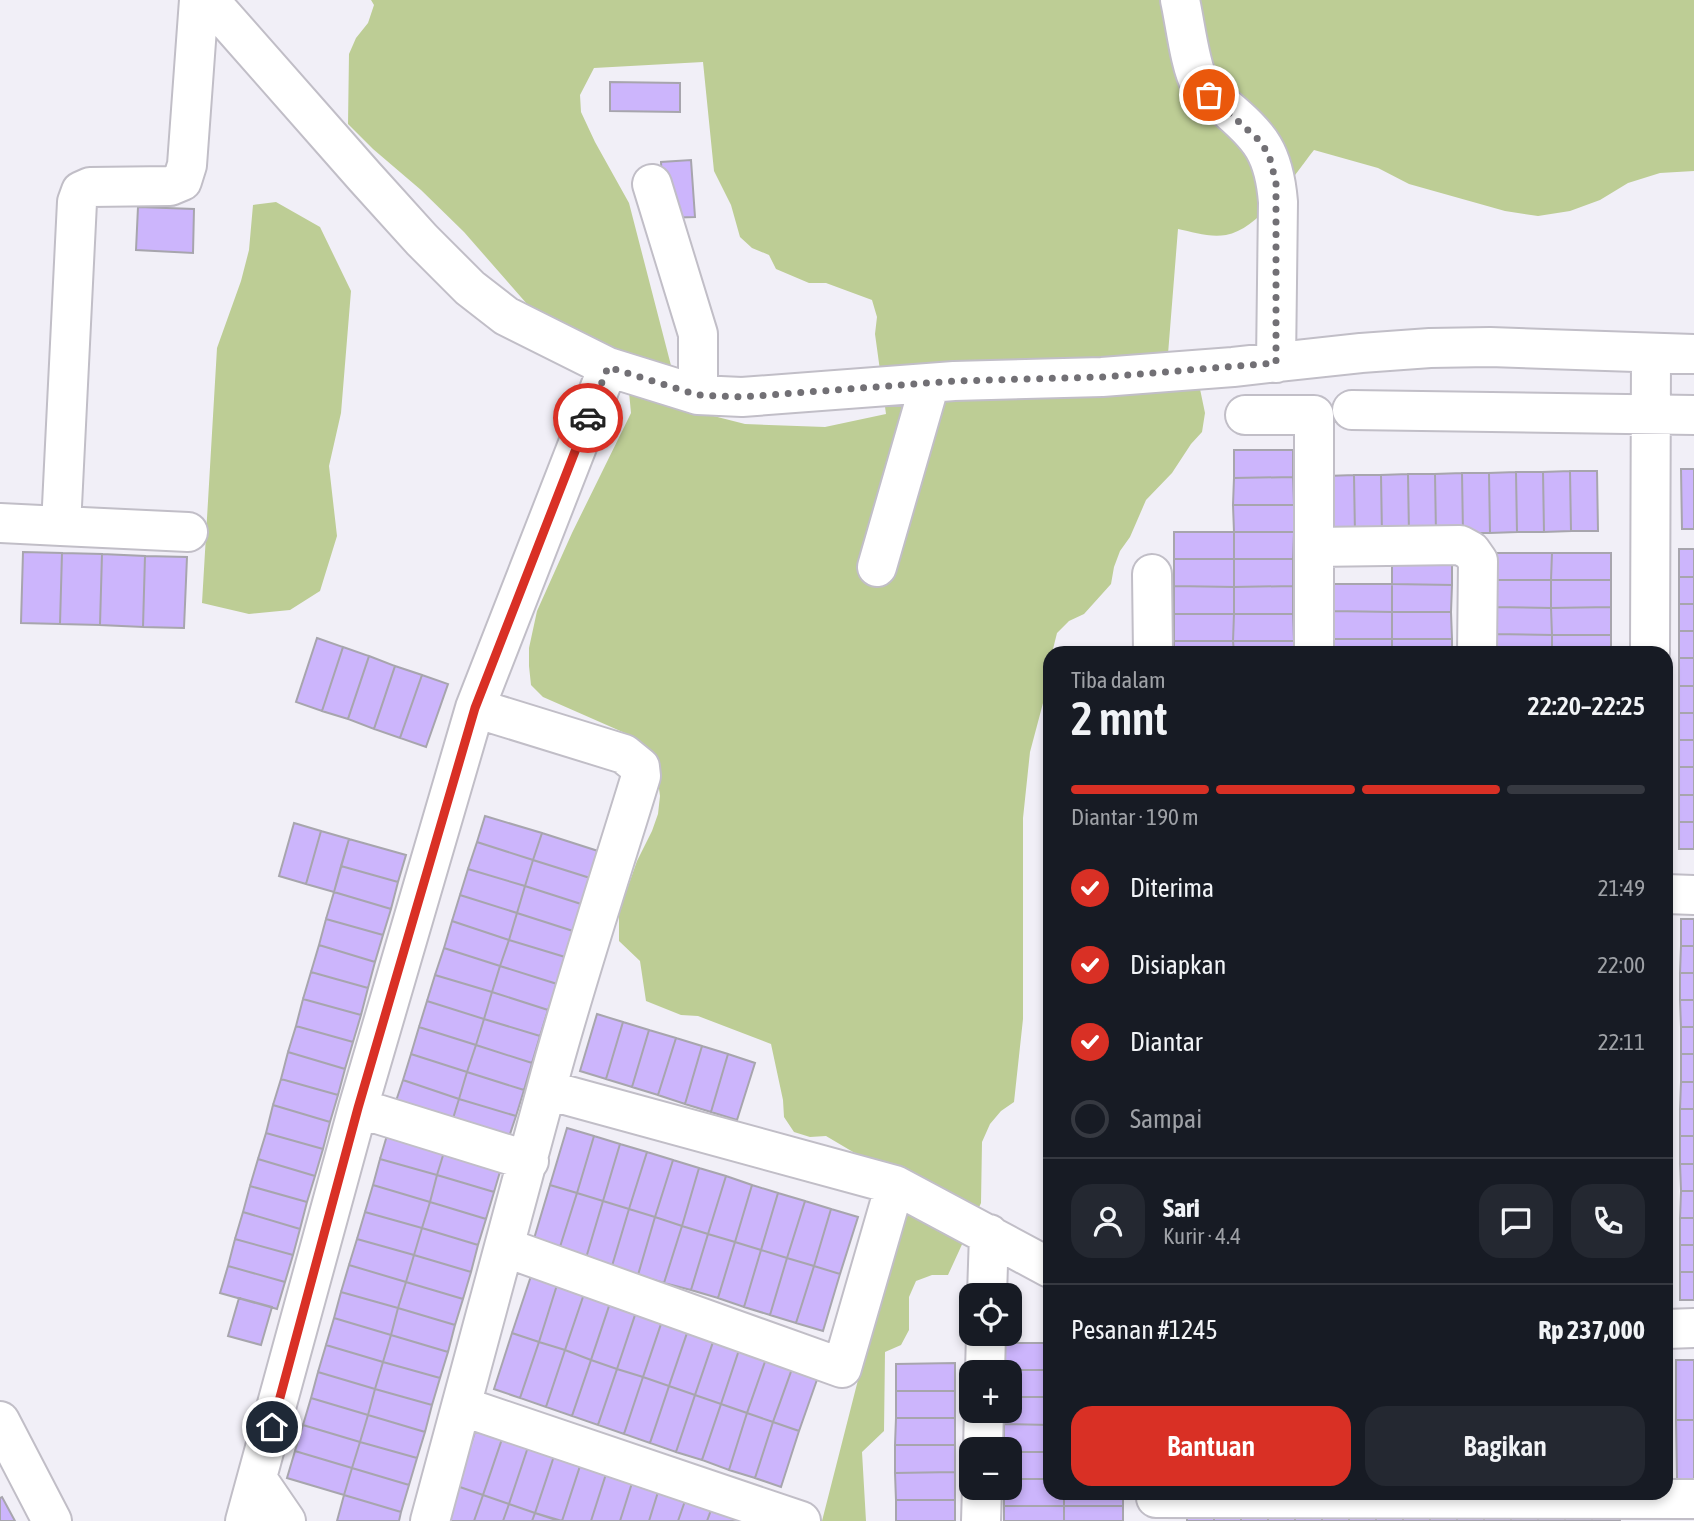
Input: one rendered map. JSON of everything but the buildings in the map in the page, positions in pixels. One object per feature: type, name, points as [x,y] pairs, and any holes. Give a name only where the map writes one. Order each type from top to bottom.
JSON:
[{"type":"street","points":[[61,526],[78,202],[81,191],[90,187],[170,186],[182,181],[187,166],[200,0]]},
{"type":"street","points":[[209,0],[414,231],[470,288],[506,316],[608,367],[698,395],[742,397],[930,383],[1102,377],[1442,348],[1490,347],[1694,354]]},
{"type":"street","points":[[1180,0],[1197,79],[1209,95],[1260,141],[1269,155],[1278,202],[1276,363]]},
{"type":"street","points":[[652,184],[698,334],[698,395]]},
{"type":"street","points":[[1650,646],[1651,353]]},
{"type":"street","points":[[245,1521],[358,1108],[475,708],[608,367]]},
{"type":"street","points":[[877,567],[930,383]]},
{"type":"street","points":[[1352,410],[1694,415]]},
{"type":"street","points":[[1245,415],[1314,415],[1314,646]]},
{"type":"street","points":[[0,523],[188,532]]},
{"type":"street","points":[[1314,547],[1460,545],[1471,551],[1478,561],[1477,646]]},
{"type":"street","points":[[1152,574],[1153,646]]},
{"type":"street","points":[[430,1521],[547,1090],[640,776],[640,767],[624,754],[475,708]]},
{"type":"street","points":[[1673,894],[1694,895]]},
{"type":"street","points":[[547,1090],[895,1185],[1043,1264]]},
{"type":"street","points":[[358,1108],[529,1161]]},
{"type":"street","points":[[504,1247],[842,1368],[895,1185]]},
{"type":"street","points":[[987,1283],[989,1234]]},
{"type":"street","points":[[1673,1329],[1694,1328]]},
{"type":"street","points":[[461,1406],[801,1521]]},
{"type":"street","points":[[0,1421],[52,1521]]},
{"type":"street","points":[[258,1480],[286,1521]]},
{"type":"street","points":[[1156,1504],[1649,1504],[1694,1499]]},
{"type":"street","points":[[981,1521],[982,1500]]},
{"type":"green space","points":[[371,0],[1694,0],[1694,171],[1660,173],[1628,183],[1600,200],[1570,211],[1538,216],[1505,211],[1409,184],[1378,168],[1314,150],[1264,212],[1239,231],[1214,236],[1178,229],[1168,354],[1200,389],[1205,413],[1202,432],[1172,473],[1146,500],[1130,537],[1120,551],[1111,584],[1084,614],[1069,621],[1057,633],[1054,646],[1043,646],[1043,703],[1030,752],[1023,818],[1023,1019],[1014,1102],[1001,1111],[990,1124],[982,1142],[981,1203],[948,1275],[932,1275],[916,1281],[909,1297],[909,1330],[901,1345],[885,1352],[884,1431],[862,1452],[866,1521],[822,1521],[871,1329],[892,1175],[826,1136],[810,1137],[794,1132],[784,1117],[771,1044],[698,1016],[681,1015],[646,1001],[640,961],[619,941],[619,912],[637,861],[658,814],[660,796],[656,767],[634,737],[543,697],[531,685],[529,648],[537,611],[631,413],[626,361],[534,312],[464,232],[348,124],[349,54],[356,38],[368,23],[374,5]],"holes":[[[703,62],[714,171],[731,205],[740,237],[752,248],[769,255],[776,269],[809,283],[826,283],[872,300],[877,317],[875,334],[886,414],[825,427],[745,424],[682,408],[629,203],[581,112],[580,95],[594,68]]]},
{"type":"green space","points":[[276,202],[320,227],[351,291],[341,413],[329,466],[337,536],[320,591],[290,610],[249,614],[202,603],[217,348],[249,250],[253,205]]},
{"type":"way so far","points":[[588,418],[608,367],[698,395],[742,397],[954,381],[1102,377],[1276,363],[1278,202],[1269,155],[1246,127],[1209,95]]},
{"type":"route","points":[[272,1427],[358,1108],[475,708],[588,418]]}]
